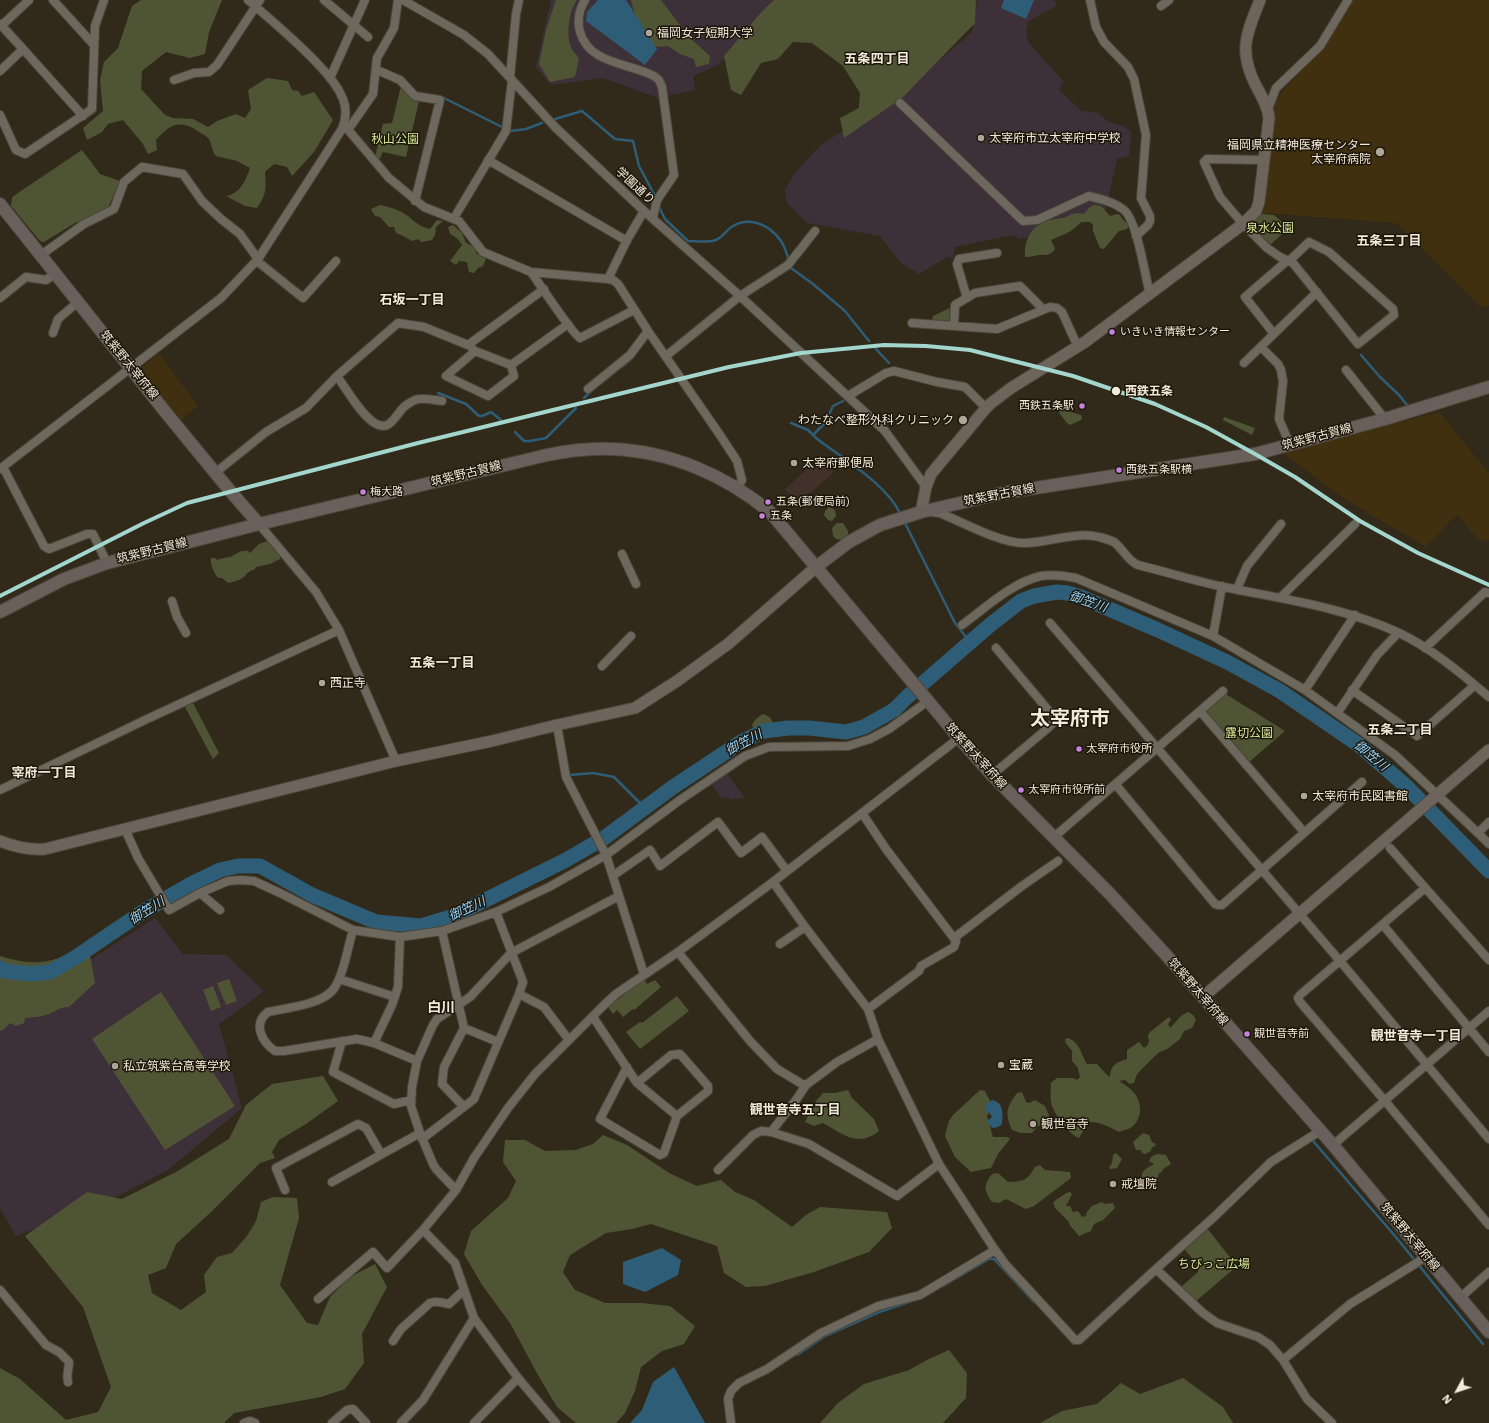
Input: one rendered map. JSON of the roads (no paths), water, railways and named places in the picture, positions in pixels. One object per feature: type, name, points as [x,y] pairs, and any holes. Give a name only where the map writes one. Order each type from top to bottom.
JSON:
[{"type":"main road","name":"筑紫野太宰府線","points":[[0,204],[215,473],[259,524]]},
{"type":"main road","name":"筑紫野古賀線","points":[[0,612],[64,579],[107,563],[259,524],[510,463],[568,451],[610,448],[660,455],[703,470],[736,488],[770,512],[816,567],[849,542],[880,525],[921,512],[1003,493],[1243,457],[1385,419],[1489,387]]},
{"type":"main road","name":"筑紫野太宰府線","points":[[816,567],[909,679],[992,775],[1122,906],[1167,956],[1333,1145],[1420,1261],[1461,1297],[1489,1332]]},
{"type":"street","points":[[29,0],[1,25],[83,116]]},
{"type":"street","points":[[53,0],[94,45]]},
{"type":"street","points":[[0,115],[16,150],[26,154],[92,109],[95,26],[104,0]]},
{"type":"street","points":[[248,0],[257,3],[330,78],[337,88],[344,104],[346,127],[389,178],[414,200],[431,211],[459,222],[483,252],[532,272],[608,279],[613,280],[618,284],[648,331],[701,406],[737,461],[742,480],[736,488]]},
{"type":"street","points":[[324,0],[368,38]]},
{"type":"street","points":[[330,78],[355,26],[365,0]]},
{"type":"street","points":[[107,563],[93,534],[87,534],[49,549],[44,546],[1,468],[221,298],[258,260],[346,127],[373,94],[377,70],[377,58],[394,28],[398,0]]},
{"type":"street","name":"学園通り","points":[[403,0],[464,35],[488,54],[556,128],[644,211],[740,296],[885,431],[926,487]]},
{"type":"street","points":[[457,213],[506,131],[516,14],[519,0]]},
{"type":"street","points":[[585,0],[578,18],[583,41],[588,47],[600,56],[609,60],[654,76],[662,87],[674,175],[658,200],[653,218]]},
{"type":"street","points":[[1090,0],[1096,27],[1104,42],[1128,67],[1134,79],[1146,135],[1141,198],[1150,216],[1150,221],[1148,225],[1136,236]]},
{"type":"street","points":[[1161,6],[1169,0]]},
{"type":"street","points":[[1260,0],[1246,35],[1245,48],[1247,65],[1268,109],[1269,118],[1258,207],[1256,211],[1243,224],[1078,347],[1011,388],[986,408],[931,474],[926,487],[921,512],[940,513],[1002,540],[1013,543],[1025,543],[1085,535],[1098,537],[1114,543],[1134,563],[1222,586],[1281,597],[1355,615],[1398,633],[1425,648],[1489,697]]},
{"type":"street","points":[[1268,109],[1276,88],[1320,46],[1348,0]]},
{"type":"street","points":[[174,80],[194,73],[209,72],[216,65],[257,3]]},
{"type":"street","points":[[0,71],[23,49]]},
{"type":"street","points":[[377,70],[400,80],[415,96],[440,100],[414,200]]},
{"type":"street","points":[[900,103],[1023,221],[1037,220],[1090,196],[1112,203],[1124,209],[1132,220],[1150,294]]},
{"type":"street","points":[[1264,160],[1207,159],[1204,162],[1220,197],[1243,224],[1267,248],[1288,260],[1293,263],[1358,344],[1394,315],[1393,309],[1329,252],[1309,242],[1288,260],[1245,297],[1274,334]]},
{"type":"street","points":[[488,160],[627,241]]},
{"type":"street","points":[[41,255],[84,224],[114,209],[124,182],[142,167],[183,174],[202,201],[240,234],[258,260],[303,298],[336,261]]},
{"type":"street","points":[[608,279],[644,211]]},
{"type":"street","points":[[666,356],[740,296],[788,265],[814,231]]},
{"type":"street","points":[[967,298],[957,264],[959,259],[997,253]]},
{"type":"street","points":[[532,272],[577,337],[580,338],[634,310]]},
{"type":"street","points":[[0,298],[26,277],[46,280],[55,274]]},
{"type":"street","points":[[954,326],[955,305],[975,293],[1020,286],[1043,309]]},
{"type":"street","points":[[468,345],[544,289]]},
{"type":"street","points":[[1244,362],[1317,292]]},
{"type":"street","points":[[53,333],[58,319],[78,302]]},
{"type":"street","points":[[912,323],[997,329],[1050,306],[1057,308],[1062,312],[1078,347]]},
{"type":"street","points":[[215,473],[266,432],[306,408],[336,376],[398,323],[424,327],[468,345],[476,351],[512,365]]},
{"type":"street","points":[[512,365],[568,324]]},
{"type":"street","points":[[588,389],[630,355],[648,331]]},
{"type":"street","points":[[1261,347],[1278,364],[1281,370],[1283,381],[1279,407],[1279,419],[1290,445]]},
{"type":"street","points":[[476,351],[446,376],[488,396],[514,376],[512,365]]},
{"type":"street","points":[[1346,370],[1385,419]]},
{"type":"street","points":[[848,396],[886,373],[894,371],[937,382],[965,387],[986,408]]},
{"type":"street","points":[[336,376],[366,415],[373,422],[379,425],[392,423],[405,406],[416,400],[427,399],[442,401]]},
{"type":"street","points":[[259,524],[316,592],[339,630],[396,761]]},
{"type":"street","points":[[1237,589],[1247,566],[1281,524]]},
{"type":"street","points":[[1281,597],[1355,524]]},
{"type":"street","points":[[622,554],[636,584]]},
{"type":"street","points":[[0,841],[9,845],[28,849],[45,849],[396,761],[492,741],[627,710],[642,705],[728,644],[816,567]]},
{"type":"street","points":[[962,626],[1001,596],[1028,580],[1041,576],[1059,575],[1076,578],[1213,636],[1305,690],[1395,754],[1489,844]]},
{"type":"street","points":[[1213,636],[1222,586]]},
{"type":"street","points":[[1425,648],[1485,592],[1489,593]]},
{"type":"street","points":[[172,601],[177,618],[186,633]]},
{"type":"street","points":[[1305,690],[1355,615]]},
{"type":"street","points":[[1050,623],[1340,961],[1489,1139]]},
{"type":"street","points":[[0,790],[145,720],[339,630]]},
{"type":"street","points":[[1338,712],[1377,655],[1398,633]]},
{"type":"street","points":[[602,666],[631,636]]},
{"type":"street","points":[[992,775],[1054,722],[1054,717],[996,648]]},
{"type":"street","points":[[1352,690],[1417,736],[1475,686]]},
{"type":"street","points":[[1054,837],[1116,785],[1222,691]]},
{"type":"street","points":[[125,829],[138,858],[169,910],[200,892],[228,881],[241,880],[254,881],[353,930],[400,937],[442,931],[496,912],[549,887],[606,853],[745,756],[769,747],[848,746],[870,739],[889,729],[928,700]]},
{"type":"street","points":[[1200,711],[1304,832]]},
{"type":"street","points":[[557,725],[566,777],[606,853],[644,974]]},
{"type":"street","points":[[318,1299],[373,1252],[387,1268],[423,1230],[456,1190],[474,1158],[508,1108],[535,1074],[616,994],[678,952],[788,871],[959,738]]},
{"type":"street","points":[[1203,997],[1488,752]]},
{"type":"street","points":[[1116,785],[1218,906],[1222,905],[1362,782]]},
{"type":"street","points":[[862,813],[886,849],[956,941],[954,947],[921,966],[919,971],[868,1009]]},
{"type":"street","points":[[614,875],[650,850],[660,866],[718,822],[741,853],[762,837],[788,871]]},
{"type":"street","points":[[1478,832],[1489,822]]},
{"type":"street","points":[[1390,848],[1489,960]]},
{"type":"street","points":[[954,938],[1022,886],[1058,861]]},
{"type":"street","points":[[773,882],[805,927],[868,1009],[878,1039],[939,1164],[995,1250],[1006,1265],[1075,1340],[1079,1340],[1214,1217],[1271,1162],[1320,1131]]},
{"type":"street","points":[[1425,888],[1298,998],[1489,1226]]},
{"type":"street","points":[[200,892],[220,910]]},
{"type":"street","points":[[456,1190],[436,1169],[421,1136],[411,1100],[417,1061],[433,1025],[437,1019],[470,997],[511,953],[619,896]]},
{"type":"street","points":[[332,1182],[381,1154],[421,1136],[474,1099],[523,982],[496,912]]},
{"type":"street","points":[[1383,925],[1489,1052]]},
{"type":"street","points":[[780,944],[805,927]]},
{"type":"street","points":[[353,930],[339,979],[331,992],[312,1002],[268,1012],[264,1015],[260,1022],[260,1031],[264,1042],[275,1051],[284,1051],[357,1039],[374,1043],[417,1061]]},
{"type":"street","points":[[442,931],[464,1028],[444,1067],[442,1084],[463,1106]]},
{"type":"street","points":[[374,1043],[398,987],[400,937]]},
{"type":"street","points":[[678,952],[755,1047],[782,1073],[806,1085]]},
{"type":"street","points":[[339,979],[395,997]]},
{"type":"street","points":[[519,994],[544,1007],[569,1040]]},
{"type":"street","points":[[1333,1145],[1489,1011]]},
{"type":"street","points":[[593,1017],[637,1083],[678,1116]]},
{"type":"street","points":[[464,1028],[498,1042]]},
{"type":"street","points":[[771,1132],[806,1085],[837,1062],[878,1039]]},
{"type":"street","points":[[342,1041],[333,1072],[394,1104],[411,1100]]},
{"type":"street","points":[[627,1068],[600,1119],[660,1155],[664,1153],[678,1116],[708,1091],[708,1086],[680,1054],[671,1056],[637,1083]]},
{"type":"street","points":[[285,1190],[276,1168],[358,1124],[366,1128],[381,1154]]},
{"type":"street","points":[[718,1170],[757,1133],[761,1131],[771,1132],[809,1144],[897,1196],[939,1164]]},
{"type":"street","points":[[423,1230],[452,1260],[474,1318],[551,1421]]},
{"type":"street","points":[[731,1423],[728,1399],[731,1391],[739,1383],[767,1368],[821,1333],[878,1306],[920,1295],[995,1250]]},
{"type":"street","points":[[1283,1360],[1350,1304],[1420,1261]]},
{"type":"street","points":[[1156,1269],[1217,1323],[1264,1340],[1270,1345],[1283,1360],[1307,1399],[1332,1423]]},
{"type":"street","points":[[1461,1297],[1489,1272]]},
{"type":"street","points":[[0,1290],[46,1345],[59,1352],[69,1362],[69,1368],[66,1374],[68,1382]]},
{"type":"street","points":[[393,1341],[401,1329],[430,1303],[437,1301],[449,1304],[464,1290]]},
{"type":"street","points":[[401,1423],[423,1400],[474,1318]]},
{"type":"street","points":[[474,1423],[518,1378]]},
{"type":"street","points":[[332,1423],[347,1410],[352,1409],[366,1423]]},
{"type":"street","points":[[244,1423],[250,1421],[255,1423]]},
{"type":"water","points":[[598,0],[626,0],[657,49],[645,65],[586,21],[587,12]]},
{"type":"water","points":[[1004,0],[1034,0],[1026,19],[1001,8]]},
{"type":"water","points":[[992,1100],[999,1103],[1001,1106],[1003,1117],[1002,1124],[998,1127],[992,1128],[987,1121],[992,1117],[985,1109],[986,1105]]},
{"type":"water","points":[[662,1248],[681,1260],[678,1275],[645,1292],[623,1284],[623,1262]]},
{"type":"water","points":[[674,1367],[705,1423],[630,1423],[642,1410],[653,1382]]},
{"type":"waterway","points":[[440,96],[502,127]]},
{"type":"waterway","points":[[555,119],[582,111],[615,139],[633,141],[639,166],[655,196]]},
{"type":"waterway","points":[[510,131],[526,129],[542,123]]},
{"type":"waterway","points":[[660,209],[665,219],[688,241],[713,241],[718,239],[733,226],[739,223],[753,222],[759,224],[771,230],[781,241],[789,261]]},
{"type":"waterway","points":[[791,268],[845,311],[869,341]]},
{"type":"waterway","points":[[875,348],[889,363]]},
{"type":"waterway","points":[[1361,355],[1407,405]]},
{"type":"waterway","points":[[623,366],[631,359]]},
{"type":"waterway","points":[[584,398],[591,391]]},
{"type":"waterway","points":[[438,393],[466,404],[479,416],[491,412],[501,420]]},
{"type":"waterway","points":[[843,401],[833,406],[825,423],[813,435],[875,483],[886,493],[901,515]]},
{"type":"waterway","points":[[515,432],[524,441],[546,438],[576,408]]},
{"type":"waterway","points":[[791,423],[808,430],[813,435]]},
{"type":"waterway","points":[[904,521],[955,623],[970,642]]},
{"type":"waterway","name":"御笠川","points":[[0,968],[4,971],[31,974],[50,972],[76,957],[141,913],[191,884],[220,870],[238,866],[260,866],[312,895],[376,922],[421,926],[451,917],[566,860],[604,838],[673,787],[741,742],[764,731],[788,728],[809,728],[846,732],[864,727],[894,710],[990,625],[1021,601],[1034,596],[1057,592],[1081,597],[1158,630],[1227,662],[1280,691],[1359,745],[1407,787],[1489,871]]},
{"type":"waterway","points":[[570,775],[593,773],[614,777],[645,808]]},
{"type":"waterway","points":[[1313,1141],[1395,1236],[1483,1344]]},
{"type":"waterway","points":[[943,1286],[989,1259],[994,1259],[1034,1302]]},
{"type":"waterway","points":[[1079,1335],[1133,1285]]},
{"type":"waterway","points":[[797,1355],[825,1336],[879,1312],[921,1298]]},
{"type":"place","name":"福岡女子短期大学","points":[[649,33]]},
{"type":"place","name":"太宰府市立太宰府中学校","points":[[981,138]]},
{"type":"place","name":"福岡県立精神医療センター 太宰府病院","points":[[1380,152]]},
{"type":"place","name":"いきいき情報センター","points":[[1112,332]]},
{"type":"place","name":"西鉄五条","points":[[1116,391]]},
{"type":"place","name":"西鉄五条駅","points":[[1082,406]]},
{"type":"place","name":"わたなべ整形外科クリニック","points":[[963,420]]},
{"type":"place","name":"太宰府郵便局","points":[[794,463]]},
{"type":"place","name":"西鉄五条駅横","points":[[1119,470]]},
{"type":"place","name":"梅大路","points":[[363,492]]},
{"type":"place","name":"五条(郵便局前)","points":[[768,502]]},
{"type":"place","name":"五条","points":[[762,516]]},
{"type":"place","name":"西正寺","points":[[322,683]]},
{"type":"place","name":"太宰府市役所","points":[[1079,749]]},
{"type":"place","name":"太宰府市役所前","points":[[1021,790]]},
{"type":"place","name":"太宰府市民図書館","points":[[1304,796]]},
{"type":"place","name":"観世音寺前","points":[[1247,1034]]},
{"type":"place","name":"宝蔵","points":[[1001,1065]]},
{"type":"place","name":"私立筑紫台高等学校","points":[[115,1066]]},
{"type":"place","name":"観世音寺","points":[[1033,1124]]},
{"type":"place","name":"戒壇院","points":[[1113,1184]]},
{"type":"district","name":"五条四丁目","points":[[877,59]]},
{"type":"district","name":"五条三丁目","points":[[1389,241]]},
{"type":"district","name":"石坂一丁目","points":[[412,300]]},
{"type":"district","name":"五条一丁目","points":[[442,663]]},
{"type":"district","name":"太宰府市","points":[[1070,719]]},
{"type":"district","name":"五条二丁目","points":[[1400,730]]},
{"type":"district","name":"宰府一丁目","points":[[44,773]]},
{"type":"district","name":"白川","points":[[441,1008]]},
{"type":"district","name":"観世音寺一丁目","points":[[1416,1036]]},
{"type":"district","name":"観世音寺五丁目","points":[[795,1110]]},
{"type":"park label","name":"秋山公園","points":[[395,139]]},
{"type":"park label","name":"泉水公園","points":[[1270,228]]},
{"type":"park label","name":"露切公園","points":[[1249,733]]},
{"type":"park label","name":"ちびっこ広場","points":[[1214,1264]]}]
